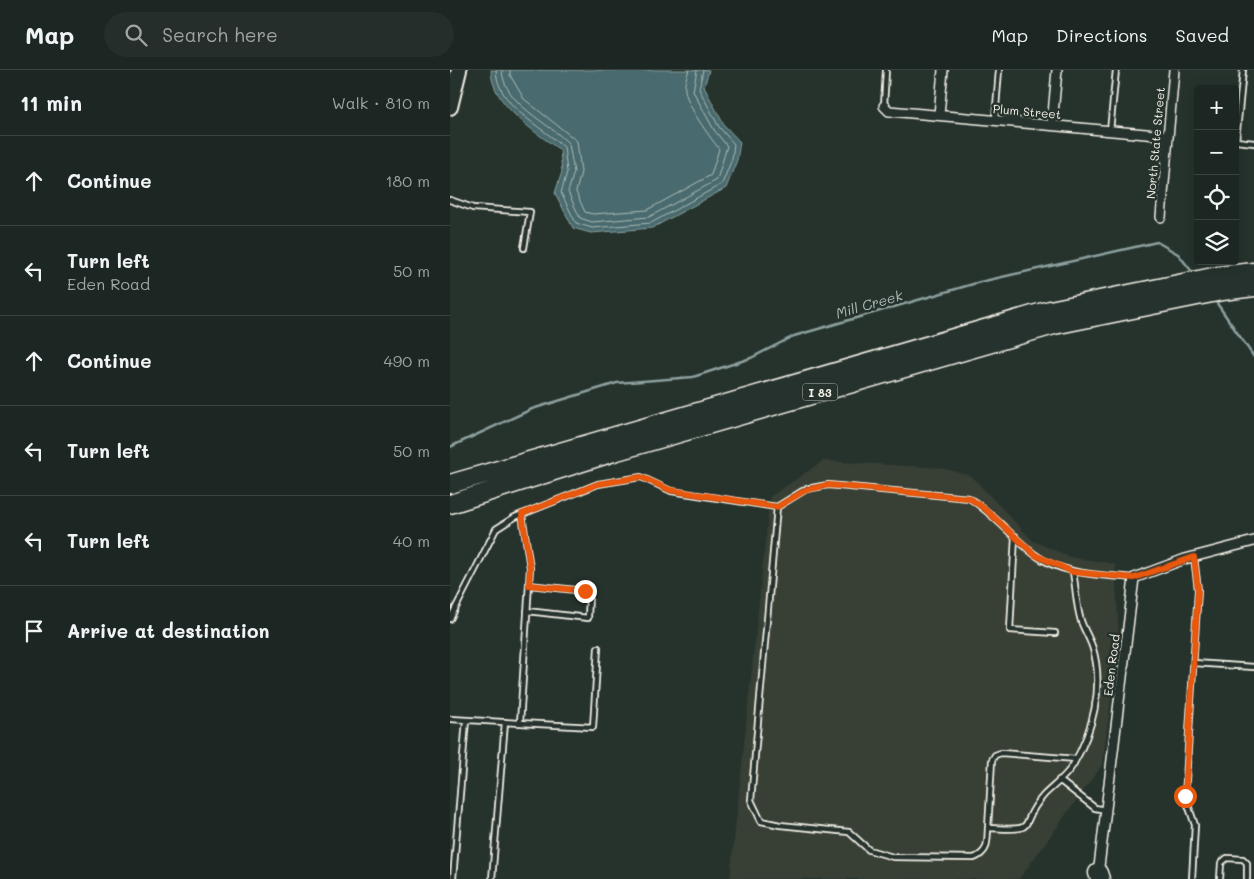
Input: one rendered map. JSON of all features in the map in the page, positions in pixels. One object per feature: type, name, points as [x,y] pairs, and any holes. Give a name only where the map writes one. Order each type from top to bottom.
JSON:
[{"type":"highway","name":"I 83","points":[[450,504],[617,451],[1054,324],[1193,297],[1220,284],[1254,272]]},
{"type":"highway","name":"I 83","points":[[450,484],[1050,310],[1181,283],[1254,287]]},
{"type":"main road","points":[[450,107],[459,70]]},
{"type":"street","points":[[939,115],[943,70]]},
{"type":"street","points":[[1052,125],[1057,70]]},
{"type":"street","name":"North State Street","points":[[1161,217],[1174,70]]},
{"type":"street","name":"Plum Street","points":[[884,106],[889,110],[1168,136]]},
{"type":"street","points":[[1134,578],[1194,557],[1254,541]]},
{"type":"street","name":"Eden Road","points":[[1099,877],[1134,578]]},
{"type":"lane","points":[[884,106],[886,70]]},
{"type":"lane","points":[[995,120],[999,70]]},
{"type":"lane","points":[[1110,131],[1116,70]]},
{"type":"lane","points":[[1243,70],[1236,141],[1254,142]]},
{"type":"lane","points":[[450,200],[473,208],[530,212],[524,248]]},
{"type":"lane","points":[[450,619],[496,529],[522,514],[598,484],[641,477],[670,490],[777,507],[806,490],[828,485],[969,498],[984,508],[1035,555],[1073,572],[1134,578]]},
{"type":"lane","points":[[777,507],[751,800],[761,821],[780,825],[849,832],[869,850],[893,858],[974,858],[982,855],[987,849],[992,760],[995,755],[1001,753],[1076,759]]},
{"type":"lane","points":[[520,723],[530,568],[522,514]]},
{"type":"lane","points":[[1015,536],[1010,630],[1055,633]]},
{"type":"lane","points":[[1192,879],[1195,825],[1185,796],[1198,590],[1194,557]]},
{"type":"lane","points":[[988,828],[1020,830],[1028,824],[1034,808],[1072,767],[1091,726],[1098,681],[1093,649],[1081,620],[1073,572]]},
{"type":"lane","points":[[528,611],[588,618],[590,595],[585,591],[529,585]]},
{"type":"lane","points":[[450,719],[593,727],[598,648]]},
{"type":"lane","points":[[1194,663],[1254,667]]},
{"type":"lane","points":[[453,879],[466,720]]},
{"type":"lane","points":[[492,879],[505,722]]},
{"type":"lane","points":[[1059,780],[1095,808],[1106,810]]},
{"type":"lane","points":[[1220,879],[1221,863],[1227,858],[1243,859],[1247,866],[1247,879]]},
{"type":"lane","points":[[1247,866],[1254,866]]},
{"type":"shaded area","points":[[823,461],[941,468],[971,476],[1033,541],[1070,557],[1115,564],[1119,640],[1102,765],[1019,879],[730,879],[770,497]]},
{"type":"water","points":[[491,70],[709,70],[704,87],[724,125],[740,142],[737,160],[726,188],[652,228],[591,233],[573,228],[555,193],[562,172],[560,150],[527,126],[506,106],[493,82]]},
{"type":"waterway","name":"Mill Creek","points":[[450,447],[532,409],[617,383],[693,377],[751,358],[794,336],[980,282],[1157,242],[1178,254],[1193,273]]},
{"type":"waterway","name":"Mill Creek","points":[[1214,299],[1254,357]]},
{"type":"route","points":[[585,591],[529,585],[530,568],[522,514],[598,484],[641,477],[670,490],[777,507],[806,490],[828,485],[969,498],[984,508],[1035,555],[1073,572],[1134,578],[1194,557],[1198,590],[1185,796]]}]
